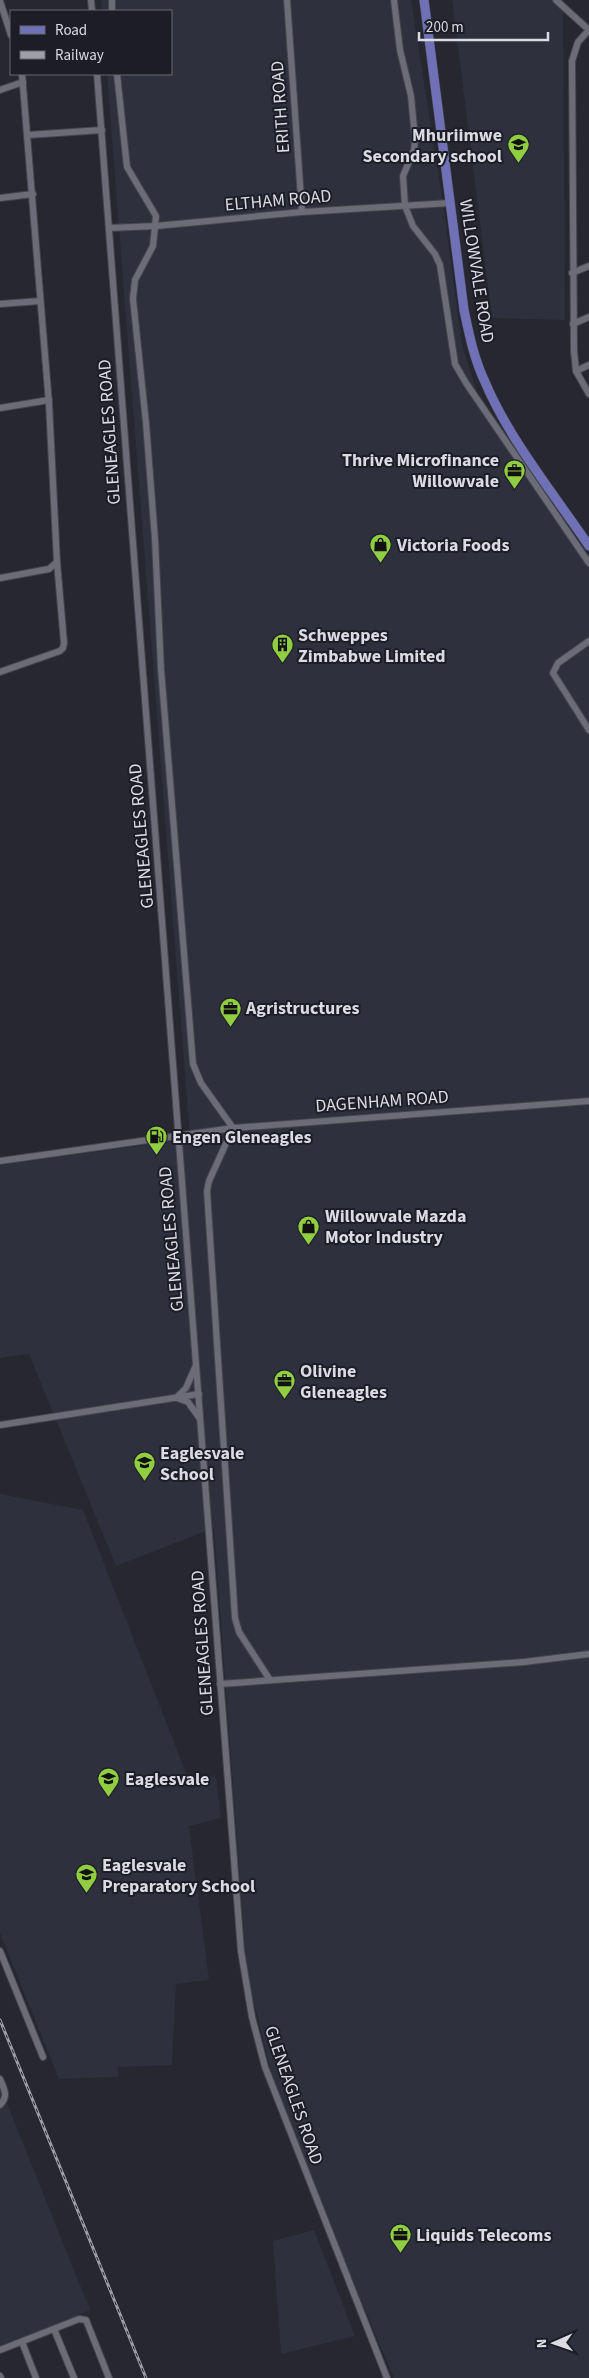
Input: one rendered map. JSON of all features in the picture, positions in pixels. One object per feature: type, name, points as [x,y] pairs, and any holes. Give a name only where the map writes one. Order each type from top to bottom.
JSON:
[{"type":"main road","name":"WILLOWVALE ROAD","points":[[424,0],[464,310],[476,359],[485,383],[506,423],[589,546]]},
{"type":"street","points":[[0,0],[10,32]]},
{"type":"street","name":"ERITH ROAD","points":[[287,0],[302,212]]},
{"type":"street","points":[[394,0],[400,50],[411,96],[415,139],[414,150],[403,176],[404,206],[413,226],[435,254],[440,265],[452,350],[460,374],[589,563]]},
{"type":"street","points":[[556,0],[589,30],[578,42],[573,52],[572,61],[573,324],[576,371],[589,394]]},
{"type":"street","points":[[0,672],[47,656],[64,648],[57,562],[49,400],[22,75]]},
{"type":"street","name":"GLENEAGLES ROAD","points":[[97,75],[241,1951],[253,2026],[277,2101],[387,2378]]},
{"type":"street","points":[[117,75],[126,167],[156,216],[153,246],[135,280],[133,299],[146,423],[155,539],[161,669],[193,1064],[198,1078],[233,1128],[209,1181],[207,1191],[235,1618],[239,1632],[270,1680]]},
{"type":"street","points":[[0,90],[23,82]]},
{"type":"street","points":[[28,135],[102,130]]},
{"type":"street","points":[[0,198],[32,194]]},
{"type":"street","name":"ELTHAM ROAD","points":[[109,228],[156,226],[302,212],[450,203]]},
{"type":"street","points":[[572,273],[589,266]]},
{"type":"street","points":[[0,304],[40,301]]},
{"type":"street","points":[[573,324],[589,317]]},
{"type":"street","points":[[576,371],[589,365]]},
{"type":"street","points":[[0,408],[49,400]]},
{"type":"street","points":[[0,578],[49,569],[57,562]]},
{"type":"street","points":[[589,641],[558,663],[553,673],[589,730]]},
{"type":"street","name":"DAGENHAM ROAD","points":[[0,1161],[178,1134],[233,1128],[589,1101]]},
{"type":"street","points":[[176,1398],[186,1388],[196,1364]]},
{"type":"street","points":[[0,1425],[199,1394]]},
{"type":"street","points":[[176,1398],[188,1402],[201,1421]]},
{"type":"street","points":[[220,1684],[471,1664],[524,1662],[589,1654]]},
{"type":"street","points":[[0,1951],[44,2057]]},
{"type":"street","points":[[0,2079],[6,2094],[0,2105]]},
{"type":"street","points":[[0,2350],[79,2319],[86,2320],[109,2378]]},
{"type":"street","points":[[54,2329],[74,2378]]},
{"type":"street","points":[[22,2342],[36,2378]]},
{"type":"shaded area","points":[[101,0],[411,0],[442,196],[462,345],[478,395],[589,558],[589,2378],[394,2378],[303,2163],[273,2079],[247,1974],[214,1528],[116,1566],[29,1354],[0,1358],[0,1165],[190,1139],[107,75],[172,75],[172,10],[102,10]]},
{"type":"shaded area","name":"Mhuriimwe Secondary school","points":[[452,0],[551,0],[563,10],[565,320],[492,318]]},
{"type":"shaded area","name":"Eaglesvale","points":[[0,1494],[83,1510],[186,1773],[216,1777],[221,1818],[189,1826],[209,1980],[176,1984],[172,2065],[118,2067],[118,2077],[59,2079],[0,1933]]},
{"type":"shaded area","points":[[0,2086],[90,2310],[0,2347]]},
{"type":"shaded area","points":[[314,2230],[355,2336],[281,2354],[273,2241]]},
{"type":"railway","points":[[0,2020],[146,2378]]},
{"type":"place","name":"Mhuriimwe Secondary school","points":[[518,164]]},
{"type":"place","name":"Thrive Microfinance Willowvale","points":[[515,489]]},
{"type":"place","name":"Victoria Foods","points":[[381,564]]},
{"type":"place","name":"Schweppes Zimbabwe Limited","points":[[282,664]]},
{"type":"place","name":"Agristructures","points":[[230,1027]]},
{"type":"place","name":"Engen Gleneagles","points":[[156,1156]]},
{"type":"place","name":"Willowvale Mazda Motor Industry","points":[[309,1245]]},
{"type":"place","name":"Olivine Gleneagles","points":[[284,1400]]},
{"type":"place","name":"Eaglesvale School","points":[[144,1482]]},
{"type":"place","name":"Eaglesvale","points":[[109,1798]]},
{"type":"place","name":"Eaglesvale Preparatory School","points":[[86,1894]]},
{"type":"place","name":"Liquids Telecoms","points":[[400,2254]]}]
